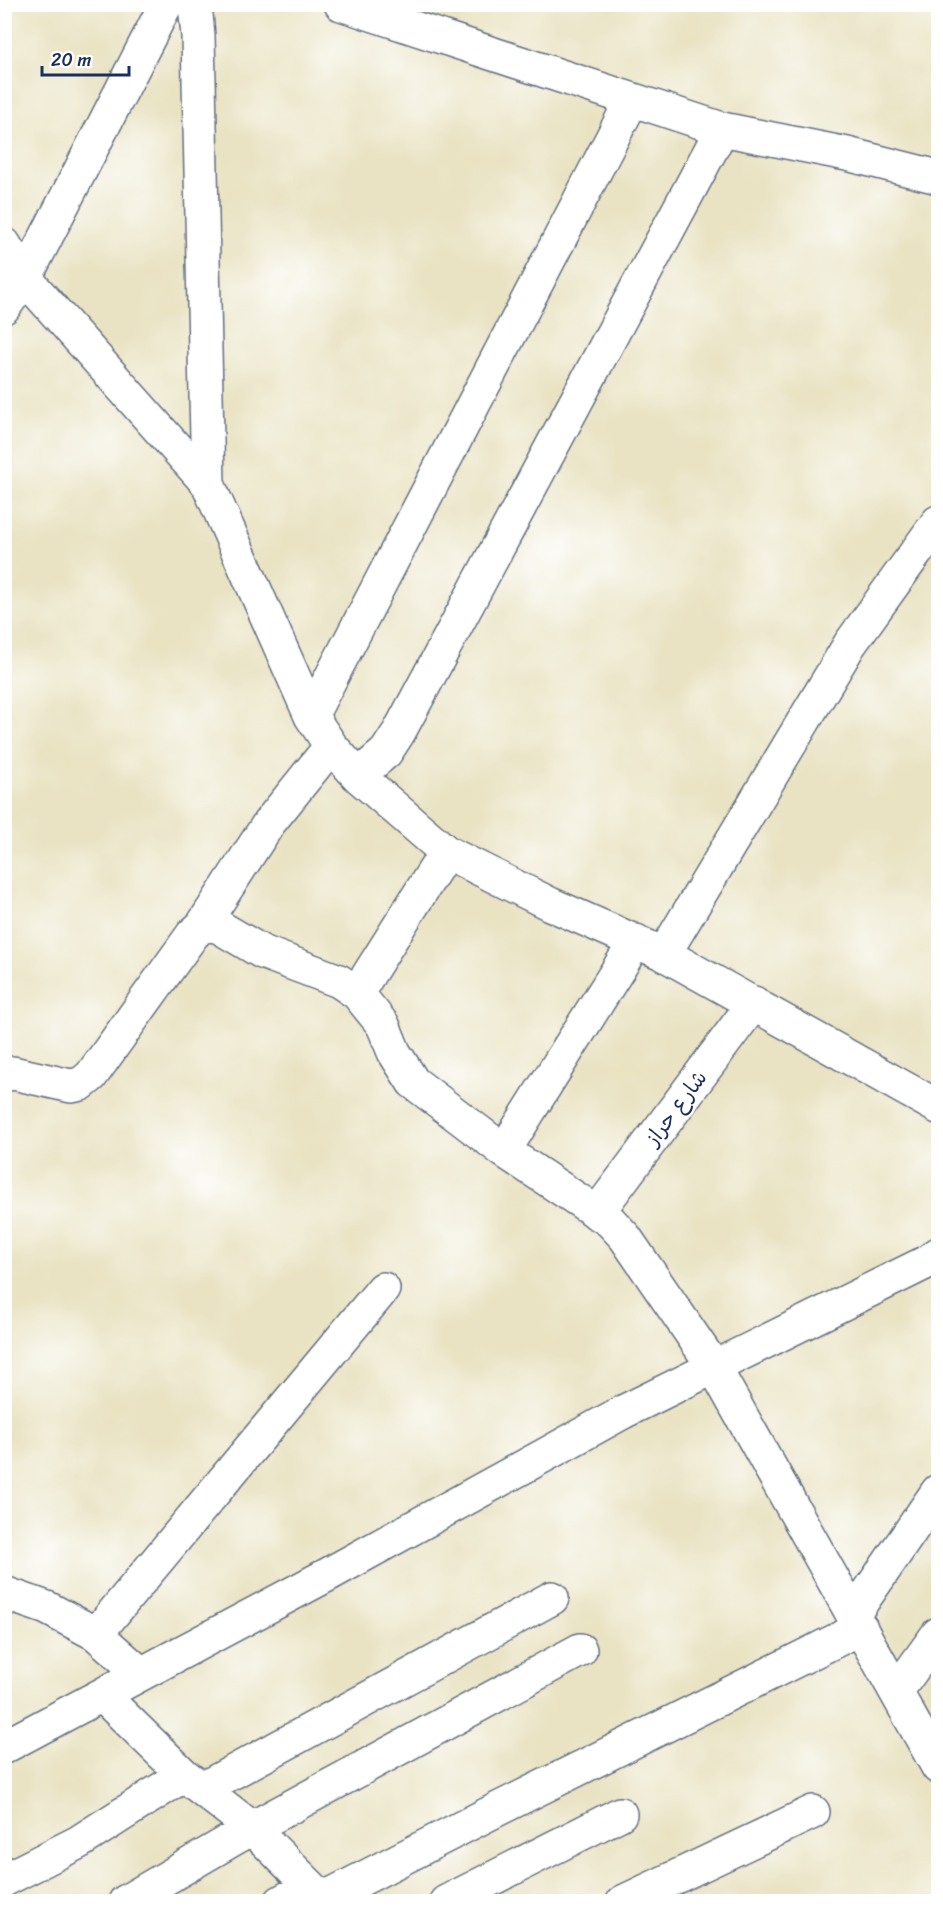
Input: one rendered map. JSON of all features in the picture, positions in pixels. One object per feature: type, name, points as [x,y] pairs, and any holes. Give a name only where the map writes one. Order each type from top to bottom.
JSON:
[{"type":"street","points":[[4,307],[25,278],[166,4]]},
{"type":"street","points":[[195,4],[198,36],[208,484]]},
{"type":"street","points":[[341,4],[722,129],[847,154],[939,177]]},
{"type":"street","points":[[311,716],[632,100]]},
{"type":"street","points":[[358,776],[386,752],[399,732],[722,129]]},
{"type":"street","points":[[4,244],[25,278],[208,484],[311,716],[331,746],[358,776],[446,852],[550,904],[650,947],[939,1107]]},
{"type":"street","points":[[504,1151],[650,947],[850,644],[939,522]]},
{"type":"street","points":[[4,1075],[12,1072],[71,1086],[81,1084],[91,1076],[193,934],[202,926],[269,823],[331,746]]},
{"type":"street","points":[[357,993],[446,852]]},
{"type":"street","points":[[202,926],[216,926],[262,952],[339,981],[357,993],[383,1025],[394,1052],[413,1082],[504,1151],[610,1221],[625,1237],[714,1367],[939,1767]]},
{"type":"street","name":"شارع حراز","points":[[597,1213],[754,1003]]},
{"type":"street","points":[[4,1747],[329,1574],[623,1412],[939,1254]]},
{"type":"street","points":[[96,1634],[383,1289]]},
{"type":"street","points":[[281,1902],[320,1896],[509,1804],[857,1622],[939,1491]]},
{"type":"street","points":[[4,1593],[47,1608],[96,1634],[141,1674]]},
{"type":"street","points":[[4,1880],[552,1599]]},
{"type":"street","points":[[896,1692],[939,1634]]},
{"type":"street","points":[[125,1902],[252,1828],[579,1650]]},
{"type":"street","points":[[102,1695],[193,1782],[252,1828],[320,1896]]},
{"type":"street","points":[[623,1902],[813,1812]]},
{"type":"street","points":[[446,1902],[621,1814]]}]
